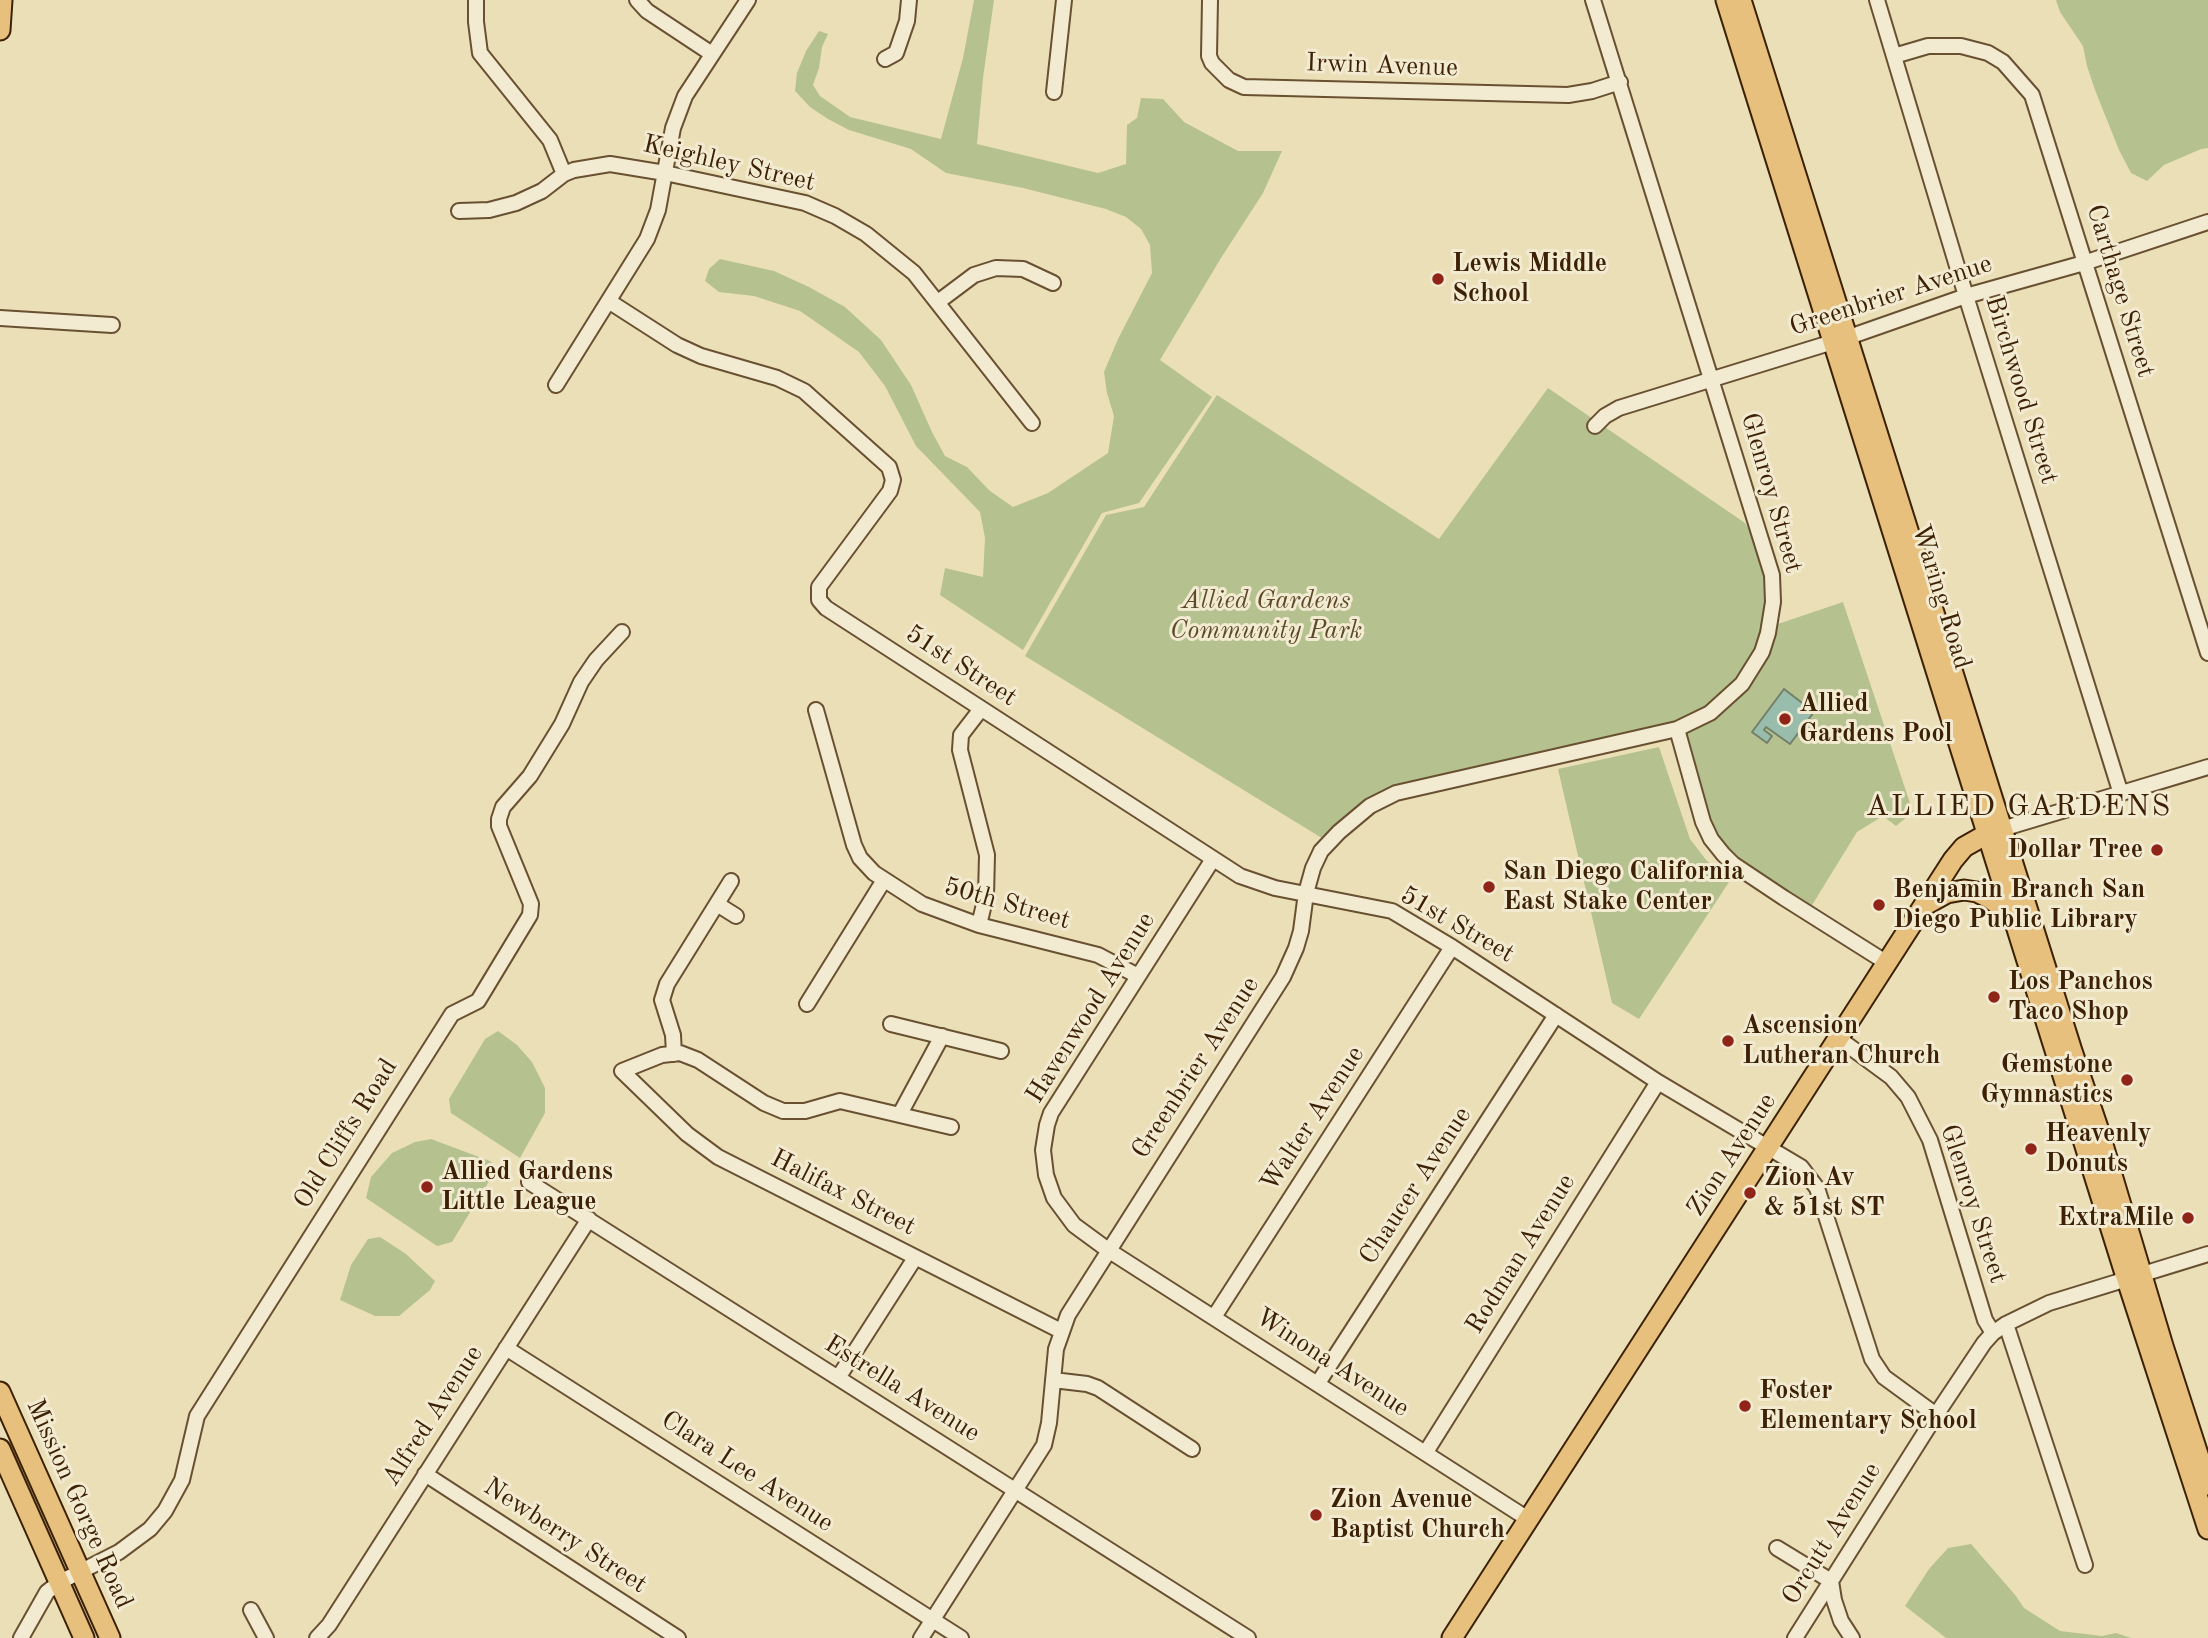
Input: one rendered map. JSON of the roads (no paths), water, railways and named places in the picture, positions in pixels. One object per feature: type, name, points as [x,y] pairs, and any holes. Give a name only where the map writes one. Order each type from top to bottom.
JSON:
[{"type":"main road","points":[[0,30],[2,0]]},
{"type":"main road","name":"Waring Road","points":[[1726,0],[1841,339]]},
{"type":"main road","name":"Waring Road","points":[[1741,0],[1841,339],[2135,1277],[2208,1529]]},
{"type":"main road","name":"Waring Road","points":[[1995,831],[2013,917],[2135,1277],[2163,1346],[2208,1485]]},
{"type":"main road","name":"Zion Avenue","points":[[1452,1638],[1953,860],[1964,847],[1995,831]]},
{"type":"main road","points":[[1924,906],[1942,895],[1964,890],[1977,892],[2013,917]]},
{"type":"main road","name":"Mission Gorge Road","points":[[0,1392],[110,1638]]},
{"type":"main road","name":"Mission Gorge Road","points":[[0,1449],[84,1638]]},
{"type":"street","points":[[476,0],[480,53],[550,140],[564,174]]},
{"type":"street","points":[[637,0],[647,11],[712,54]]},
{"type":"street","points":[[556,385],[610,302],[652,229],[673,128],[685,96],[748,0]]},
{"type":"street","points":[[885,59],[896,53],[907,21],[909,0]]},
{"type":"street","points":[[1054,92],[1064,0]]},
{"type":"street","name":"Irwin Avenue","points":[[1210,0],[1209,56],[1228,80],[1244,87],[1568,95],[1620,82]]},
{"type":"street","name":"Glenroy Street","points":[[1593,0],[1772,575],[1773,602],[1762,652],[1742,684],[1710,713],[1676,729]]},
{"type":"street","name":"Birchwood Street","points":[[1877,0],[2121,794]]},
{"type":"street","name":"Carthage Street","points":[[1895,56],[1928,46],[1961,46],[1988,53],[2003,62],[2032,95],[2208,653]]},
{"type":"street","name":"Keighley Street","points":[[460,211],[489,210],[516,203],[542,191],[564,174],[610,164],[805,203],[866,234],[899,259],[938,302],[1032,423]]},
{"type":"street","name":"Greenbrier Avenue","points":[[1595,426],[1619,408],[1841,339],[1966,296],[2208,222]]},
{"type":"street","points":[[938,302],[974,275],[996,268],[1023,270],[1053,283]]},
{"type":"street","name":"51st Street","points":[[610,302],[677,345],[701,356],[778,378],[804,391],[889,467],[893,480],[890,491],[819,587],[819,600],[826,608],[1240,876],[1275,888],[1392,911],[1452,947],[1658,1082],[1801,1167],[1817,1188],[1872,1359],[1884,1377],[1936,1415]]},
{"type":"street","points":[[0,318],[112,325]]},
{"type":"street","name":"Old Cliffs Road","points":[[21,1638],[47,1592],[60,1582],[119,1552],[150,1529],[165,1511],[182,1480],[197,1416],[453,1014],[478,1000],[530,915],[531,904],[499,826],[499,819],[503,807],[530,776],[556,734],[581,682],[596,660],[622,632]]},
{"type":"street","points":[[979,925],[986,896],[987,855],[960,750],[961,735],[981,709]]},
{"type":"street","name":"50th Street","points":[[816,710],[860,858],[884,880],[922,904],[979,925],[1098,955],[1138,976]]},
{"type":"street","points":[[1676,729],[1703,822],[1723,854],[1733,864],[1784,898],[1888,963]]},
{"type":"street","name":"Greenbrier Avenue","points":[[921,1638],[1044,1445],[1049,1423],[1056,1349],[1068,1315],[1283,977],[1301,931],[1306,893],[1321,851],[1370,806],[1396,793],[1676,729]]},
{"type":"street","name":"Zion Avenue","points":[[1995,831],[2208,767]]},
{"type":"street","name":"Havenwood Avenue","points":[[1108,1250],[1074,1225],[1054,1198],[1044,1162],[1044,1137],[1051,1113],[1213,859]]},
{"type":"street","points":[[807,1004],[884,880]]},
{"type":"street","points":[[732,881],[667,984],[662,1000],[673,1035],[674,1054],[680,1053],[698,1060],[764,1103],[783,1111],[805,1111],[840,1101],[951,1127]]},
{"type":"street","points":[[717,904],[736,916]]},
{"type":"street","name":"Walter Avenue","points":[[1214,1317],[1452,947]]},
{"type":"street","name":"Chaucer Avenue","points":[[1318,1383],[1556,1015]]},
{"type":"street","points":[[891,1024],[1001,1051]]},
{"type":"street","points":[[900,1114],[942,1037]]},
{"type":"street","name":"Glenroy Street","points":[[1838,1038],[1891,1077],[1908,1097],[1930,1140],[1985,1320],[1993,1333]]},
{"type":"street","name":"Halifax Street","points":[[674,1054],[662,1055],[622,1071],[687,1134],[718,1157],[1061,1331]]},
{"type":"street","name":"Rodman Avenue","points":[[1426,1452],[1658,1082]]},
{"type":"street","name":"Estrella Avenue","points":[[529,1182],[1248,1638]]},
{"type":"street","name":"Alfred Avenue","points":[[317,1638],[329,1625],[589,1219]]},
{"type":"street","name":"Winona Avenue","points":[[1108,1250],[1528,1519]]},
{"type":"street","name":"Orcutt Avenue","points":[[1795,1638],[1936,1415],[1993,1333],[2049,1303],[2208,1254]]},
{"type":"street","points":[[838,1378],[915,1258]]},
{"type":"street","points":[[2006,1324],[2085,1565]]},
{"type":"street","name":"Clara Lee Avenue","points":[[506,1348],[961,1638]]},
{"type":"street","points":[[1053,1380],[1098,1388],[1192,1449]]},
{"type":"street","name":"Newberry Street","points":[[425,1474],[678,1638]]},
{"type":"street","points":[[1777,1548],[1831,1581],[1841,1621],[1853,1638]]},
{"type":"street","points":[[251,1610],[266,1638]]},
{"type":"place","name":"Lewis Middle School","points":[[1438,279]]},
{"type":"place","name":"Allied Gardens Pool","points":[[1785,719]]},
{"type":"place","name":"Dollar Tree","points":[[2157,850]]},
{"type":"place","name":"San Diego California East Stake Center","points":[[1489,887]]},
{"type":"place","name":"Benjamin Branch San Diego Public Library","points":[[1879,905]]},
{"type":"place","name":"Los Panchos Taco Shop","points":[[1994,997]]},
{"type":"place","name":"Ascension Lutheran Church","points":[[1728,1041]]},
{"type":"place","name":"Gemstone Gymnastics","points":[[2127,1080]]},
{"type":"place","name":"Heavenly Donuts","points":[[2031,1149]]},
{"type":"place","name":"Allied Gardens Little League","points":[[427,1187]]},
{"type":"place","name":"Zion Av & 51st ST","points":[[1750,1193]]},
{"type":"place","name":"ExtraMile","points":[[2188,1218]]},
{"type":"place","name":"Foster Elementary School","points":[[1745,1406]]},
{"type":"place","name":"Zion Avenue Baptist Church","points":[[1316,1515]]},
{"type":"district","name":"ALLIED GARDENS","points":[[2019,807]]},
{"type":"park label","name":"Allied Gardens Community Park","points":[[1266,616]]}]
